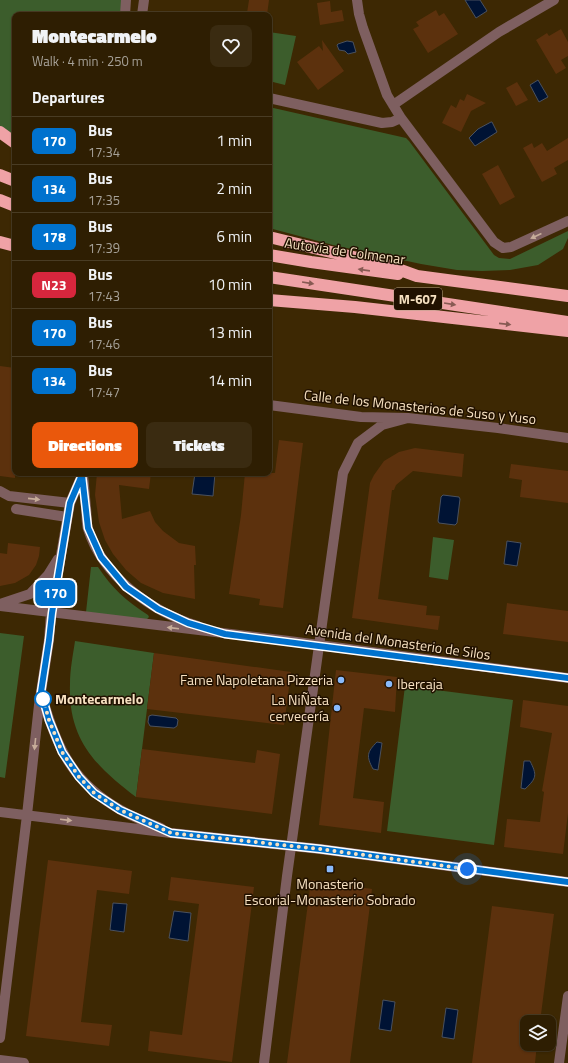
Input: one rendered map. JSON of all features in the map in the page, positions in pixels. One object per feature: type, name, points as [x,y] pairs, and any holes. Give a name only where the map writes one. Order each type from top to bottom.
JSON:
[{"type":"highway","points":[[0,132],[12,141]]},
{"type":"highway","points":[[0,175],[12,180]]},
{"type":"highway","points":[[0,200],[12,205]]},
{"type":"highway","points":[[272,238],[381,263],[417,276]]},
{"type":"highway","points":[[0,242],[12,245]]},
{"type":"highway","name":"Autovía de Colmenar","points":[[272,256],[417,276]]},
{"type":"highway","name":"M-607","points":[[417,276],[568,296]]},
{"type":"highway","name":"M-607","points":[[272,277],[568,322]]},
{"type":"highway","points":[[272,300],[355,307],[568,331]]},
{"type":"street","points":[[125,12],[126,0]]},
{"type":"street","points":[[142,12],[144,0]]},
{"type":"street","points":[[357,0],[359,14],[368,43],[383,86],[393,105],[401,118],[494,242],[503,248],[511,247],[568,221]]},
{"type":"street","points":[[393,105],[500,32],[554,0]]},
{"type":"street","points":[[272,99],[382,123],[392,122],[401,118]]},
{"type":"street","name":"Calle de los Monasterios de Suso y Yuso","points":[[272,405],[361,417],[408,418],[498,428],[568,438]]},
{"type":"street","points":[[264,1063],[292,846],[344,473],[358,443],[382,425],[408,418]]},
{"type":"street","points":[[0,1038],[41,692],[60,555],[70,503],[82,476]]},
{"type":"street","name":"Avenida del Monasterio de Silos","points":[[83,476],[88,528],[101,557],[126,587],[158,609],[188,623],[225,634]]},
{"type":"street","points":[[0,491],[8,496],[70,503]]},
{"type":"street","points":[[16,509],[67,517]]},
{"type":"street","points":[[0,605],[30,594],[48,575],[60,555]]},
{"type":"street","name":"Avenida del Monasterio de Silos","points":[[0,605],[52,613],[320,645],[568,678]]},
{"type":"street","points":[[41,692],[49,720],[62,752],[79,777],[94,793],[120,810],[171,833]]},
{"type":"street","points":[[0,812],[292,846],[568,882]]},
{"type":"street","points":[[559,1063],[568,996]]},
{"type":"street","points":[[0,1060],[24,1063]]},
{"type":"green space","points":[[0,0],[124,0],[122,12],[12,12],[12,134],[0,128]]},
{"type":"green space","points":[[272,32],[296,36],[285,85],[272,82]]},
{"type":"green space","points":[[272,108],[406,138],[494,255],[499,258],[510,259],[568,231],[568,238],[563,249],[538,265],[510,270],[457,270],[421,264],[333,245],[272,229]]},
{"type":"green space","points":[[433,537],[454,540],[448,580],[429,577]]},
{"type":"green space","points":[[91,567],[98,567],[120,594],[149,617],[146,620],[86,612]]},
{"type":"green space","points":[[0,633],[24,636],[5,778],[0,777]]},
{"type":"green space","points":[[75,641],[154,653],[136,797],[108,774],[87,750],[79,736],[71,703],[70,684],[70,673]]},
{"type":"green space","points":[[405,686],[513,700],[494,845],[387,831]]},
{"type":"water","points":[[465,0],[480,0],[487,11],[476,18]]},
{"type":"water","points":[[347,41],[353,42],[356,52],[348,54],[345,51],[339,50],[337,45]]},
{"type":"water","points":[[538,80],[548,97],[539,102],[530,85]]},
{"type":"water","points":[[491,122],[497,132],[475,146],[469,138],[478,129]]},
{"type":"water","points":[[195,476],[215,476],[213,496],[192,494]]},
{"type":"water","points":[[443,495],[459,497],[460,499],[457,523],[455,525],[439,523],[438,521],[441,497]]},
{"type":"water","points":[[507,541],[521,543],[517,566],[504,564]]},
{"type":"water","points":[[152,715],[176,718],[178,720],[177,726],[174,728],[150,726],[148,722],[149,716]]},
{"type":"water","points":[[377,742],[382,743],[378,770],[373,769],[369,761],[369,752]]},
{"type":"water","points":[[524,761],[530,761],[535,773],[534,779],[525,789],[521,788]]},
{"type":"water","points":[[113,903],[127,904],[124,932],[110,930]]},
{"type":"water","points":[[174,911],[191,913],[188,941],[169,938]]},
{"type":"water","points":[[383,1000],[395,1002],[391,1031],[379,1029]]},
{"type":"water","points":[[446,1008],[458,1010],[454,1039],[442,1037]]},
{"type":"building","points":[[249,0],[269,0],[267,12],[247,12]]},
{"type":"building","points":[[330,1],[331,12],[342,10],[344,21],[320,25],[317,3]]},
{"type":"building","points":[[436,10],[439,16],[444,13],[458,34],[428,53],[413,29],[419,26],[416,22]]},
{"type":"building","points":[[561,29],[568,42],[568,56],[561,60],[566,68],[556,74],[536,40],[547,33],[549,36]]},
{"type":"building","points":[[322,40],[344,71],[318,90],[297,62],[319,46],[323,51]]},
{"type":"building","points":[[517,82],[528,100],[516,106],[506,88]]},
{"type":"building","points":[[467,94],[486,103],[471,111],[461,132],[442,123],[451,105],[456,108],[460,99],[464,101]]},
{"type":"building","points":[[568,138],[568,160],[554,168],[557,174],[542,182],[523,148],[532,143],[534,148],[542,143],[547,151]]},
{"type":"building","points":[[498,165],[515,197],[500,205],[482,174]]},
{"type":"building","points":[[0,366],[12,368],[12,476],[15,476],[15,478],[0,476]]},
{"type":"building","points":[[279,440],[303,443],[283,608],[259,605],[260,599],[229,594],[241,515],[245,476],[272,476],[272,473],[275,473]]},
{"type":"building","points":[[415,448],[464,454],[462,477],[413,471],[396,485],[394,490],[392,490],[378,599],[427,606],[426,615],[440,616],[438,630],[352,618],[370,483],[384,461],[399,452]]},
{"type":"building","points":[[511,464],[568,471],[568,503],[520,497],[522,480],[509,478]]},
{"type":"building","points":[[97,476],[151,476],[149,489],[119,485],[122,519],[150,511],[155,522],[163,531],[179,543],[195,546],[195,599],[163,593],[141,583],[126,570],[113,554],[105,540],[99,522],[95,495]]},
{"type":"building","points":[[8,543],[40,547],[39,556],[36,565],[29,575],[15,583],[0,586],[0,553],[7,554]]},
{"type":"building","points":[[507,603],[568,611],[568,642],[503,634]]},
{"type":"building","points":[[154,653],[291,672],[284,725],[147,709]]},
{"type":"building","points":[[336,670],[397,677],[395,712],[364,708],[353,798],[384,802],[381,833],[319,825]]},
{"type":"building","points":[[523,700],[568,706],[568,813],[563,854],[504,847],[507,819],[540,822],[544,792],[542,791],[552,733],[520,727]]},
{"type":"building","points":[[142,749],[255,763],[257,750],[280,754],[272,814],[136,797]]},
{"type":"building","points":[[48,860],[132,871],[129,894],[97,890],[81,1022],[112,1025],[109,1046],[26,1036]]},
{"type":"building","points":[[171,877],[254,887],[232,1062],[148,1051],[150,1031],[182,1035],[199,904],[168,900]]},
{"type":"building","points":[[311,880],[372,889],[350,1063],[287,1063]]},
{"type":"building","points":[[492,906],[554,914],[541,1015],[520,1015],[520,1051],[536,1051],[535,1063],[472,1063]]},
{"type":"bus line","name":"170","points":[[82,476],[86,497],[88,528],[101,557],[126,587],[158,609],[188,623],[225,634],[568,678]]},
{"type":"bus line","name":"170","points":[[82,476],[70,503],[60,555],[41,692],[49,720],[62,752],[79,777],[94,793],[120,810],[171,833],[320,849],[568,882]]},
{"type":"place","name":"Fame Napoletana Pizzeria","points":[[341,680]]},
{"type":"place","name":"Ibercaja","points":[[389,684]]},
{"type":"place","name":"Montecarmelo","points":[[43,699]]},
{"type":"place","name":"La NiÑata cervecería","points":[[337,708]]},
{"type":"place","name":"Monasterio Escorial-Monasterio Sobrado","points":[[330,869]]},
{"type":"route","points":[[43,699],[49,720],[62,752],[79,777],[94,793],[120,810],[171,833],[320,849],[467,869]]}]
